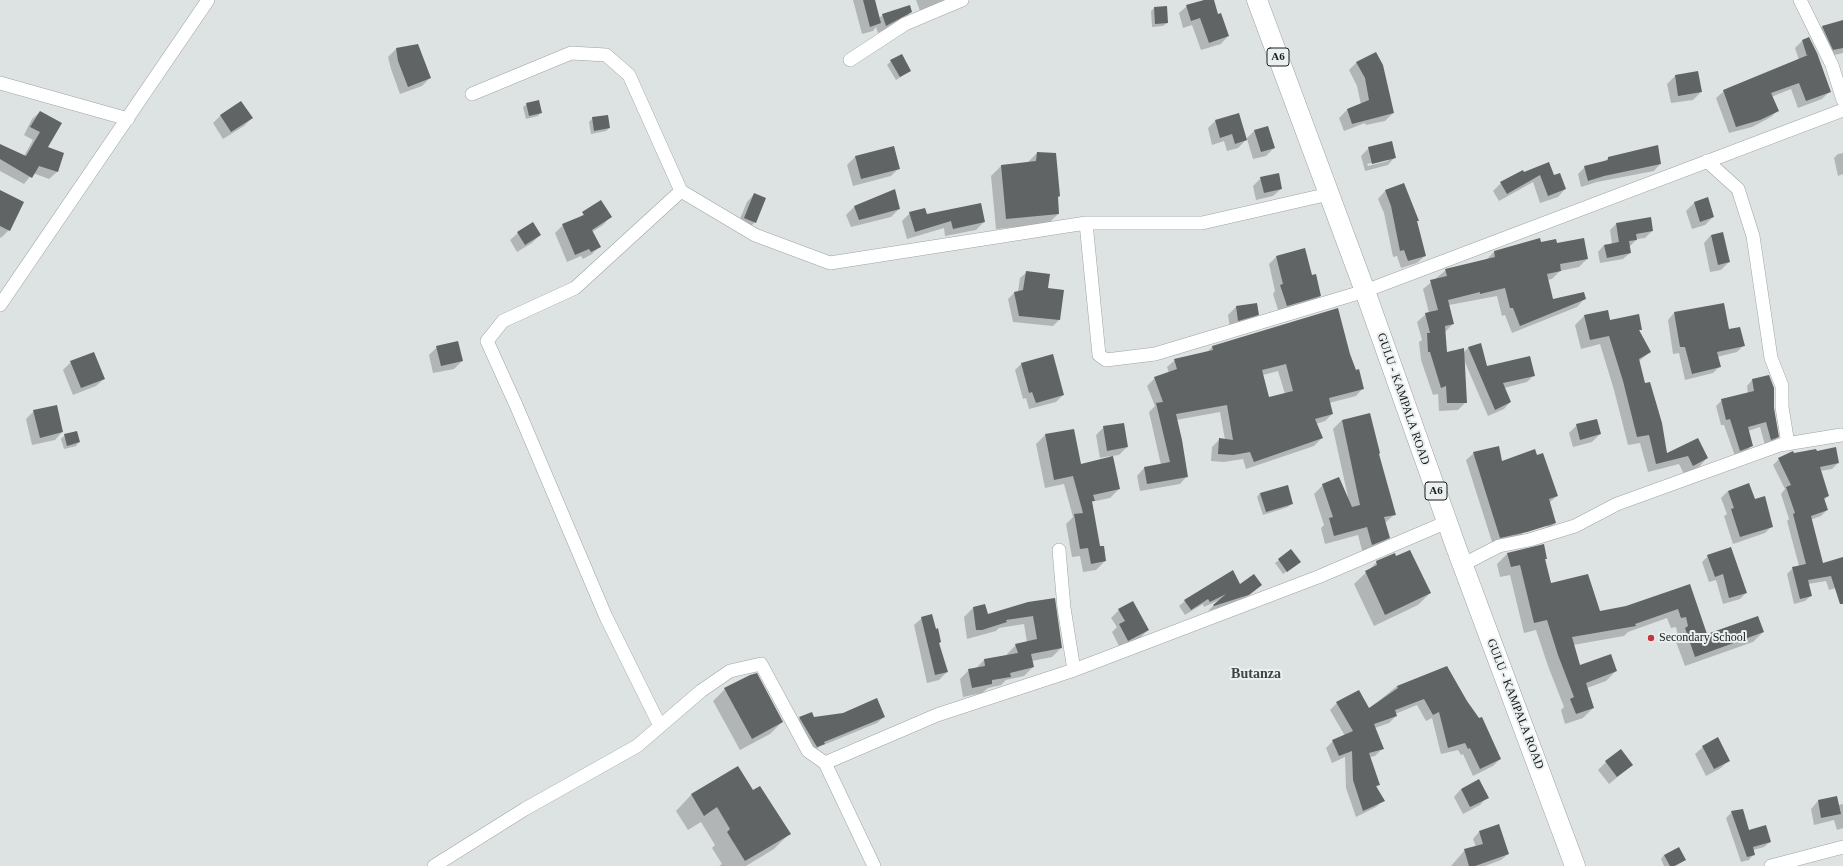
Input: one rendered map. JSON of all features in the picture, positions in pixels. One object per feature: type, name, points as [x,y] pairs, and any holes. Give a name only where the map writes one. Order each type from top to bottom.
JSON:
[{"type":"main road","name":"GULU - KAMPALA ROAD","points":[[1257,0],[1365,290],[1462,565],[1575,866]]},
{"type":"street","points":[[0,305],[208,0]]},
{"type":"street","points":[[850,60],[906,24],[962,0]]},
{"type":"street","points":[[1800,0],[1832,65],[1843,100]]},
{"type":"street","points":[[472,94],[571,53],[606,55],[629,74],[681,191],[755,235],[830,263],[1086,223],[1202,223],[1330,194]]},
{"type":"street","points":[[0,83],[128,119]]},
{"type":"street","points":[[1086,223],[1099,355],[1106,360],[1155,354],[1365,290],[1843,110]]},
{"type":"street","points":[[1707,161],[1738,189],[1753,236],[1772,358],[1782,386],[1782,407],[1788,444]]},
{"type":"street","points":[[660,726],[606,617],[516,405],[487,341],[503,322],[575,288],[681,191]]},
{"type":"street","points":[[1462,565],[1499,546],[1529,540],[1575,526],[1617,504],[1772,448],[1842,435]]},
{"type":"street","points":[[825,763],[937,715],[1074,670],[1318,577],[1447,522]]},
{"type":"street","points":[[1059,550],[1064,608],[1074,670]]},
{"type":"street","points":[[434,866],[526,809],[638,746],[701,691],[730,671],[761,664],[808,751],[825,763],[874,866]]},
{"type":"street","points":[[1771,866],[1843,847]]},
{"type":"building","points":[[863,0],[875,0],[881,23],[870,27]]},
{"type":"building","points":[[1204,0],[1214,0],[1218,14],[1221,13],[1229,36],[1209,43],[1200,18],[1191,21],[1186,5]]},
{"type":"building","points":[[910,5],[912,12],[886,26],[882,14]]},
{"type":"building","points":[[1167,6],[1168,23],[1155,24],[1154,7]]},
{"type":"building","points":[[1843,20],[1843,48],[1833,50],[1822,26]]},
{"type":"building","points":[[1809,37],[1817,53],[1831,92],[1806,101],[1799,83],[1771,93],[1779,111],[1760,120],[1736,127],[1723,90],[1807,55],[1802,40]]},
{"type":"building","points":[[418,44],[431,78],[408,87],[398,61],[396,48]]},
{"type":"building","points":[[1376,52],[1383,65],[1394,113],[1352,124],[1347,109],[1369,100],[1365,78],[1356,62]]},
{"type":"building","points":[[902,54],[911,71],[900,77],[890,60]]},
{"type":"building","points":[[1698,71],[1702,92],[1678,96],[1675,75]]},
{"type":"building","points":[[539,100],[542,113],[529,116],[526,103]]},
{"type":"building","points":[[241,101],[253,118],[231,132],[220,115]]},
{"type":"building","points":[[40,111],[62,123],[48,147],[64,153],[58,172],[39,166],[32,178],[0,159],[0,144],[26,156],[40,132],[30,127]]},
{"type":"building","points":[[1239,113],[1247,140],[1235,144],[1232,134],[1220,138],[1215,120]]},
{"type":"building","points":[[608,115],[610,128],[594,131],[592,117]]},
{"type":"building","points":[[1268,126],[1275,148],[1261,152],[1254,130]]},
{"type":"building","points":[[1392,141],[1396,158],[1372,164],[1368,147]]},
{"type":"building","points":[[1658,145],[1661,164],[1604,176],[1588,181],[1584,166],[1608,160],[1608,157]]},
{"type":"building","points":[[894,146],[900,169],[861,179],[855,156]]},
{"type":"building","points":[[1037,152],[1056,153],[1060,196],[1058,197],[1059,214],[1006,219],[1001,165],[1036,161]]},
{"type":"building","points":[[1549,162],[1554,175],[1560,173],[1566,189],[1548,196],[1540,175],[1507,194],[1500,182],[1523,170],[1524,172]]},
{"type":"building","points":[[1279,173],[1282,189],[1264,193],[1260,177]]},
{"type":"building","points":[[1404,183],[1419,221],[1417,221],[1426,256],[1408,261],[1404,250],[1400,251],[1391,206],[1385,190]]},
{"type":"building","points":[[895,189],[900,209],[859,220],[854,206]]},
{"type":"building","points":[[0,190],[24,202],[10,231],[0,226]]},
{"type":"building","points":[[754,193],[766,198],[756,223],[744,218]]},
{"type":"building","points":[[1708,197],[1714,217],[1700,222],[1694,202]]},
{"type":"building","points":[[601,200],[612,217],[592,230],[601,247],[591,252],[589,249],[575,255],[562,224],[584,215],[582,212]]},
{"type":"building","points":[[981,203],[985,222],[953,229],[951,221],[915,232],[909,212],[925,208],[927,214]]},
{"type":"building","points":[[1651,217],[1653,231],[1636,234],[1637,240],[1629,241],[1631,253],[1607,258],[1604,245],[1619,242],[1616,223]]},
{"type":"building","points":[[533,222],[541,235],[525,245],[517,232]]},
{"type":"building","points":[[1723,232],[1730,262],[1718,265],[1711,235]]},
{"type":"building","points":[[1540,238],[1541,242],[1556,239],[1557,243],[1584,238],[1588,259],[1560,264],[1561,271],[1547,274],[1553,299],[1584,292],[1586,299],[1520,326],[1513,308],[1510,308],[1505,288],[1480,294],[1480,292],[1448,300],[1454,324],[1445,326],[1447,352],[1464,348],[1467,403],[1447,403],[1446,386],[1441,388],[1430,352],[1428,352],[1427,333],[1430,333],[1425,313],[1438,310],[1430,280],[1447,276],[1445,269],[1495,257],[1494,251]]},
{"type":"building","points":[[1305,248],[1312,275],[1316,274],[1321,296],[1287,306],[1280,285],[1283,284],[1276,256]]},
{"type":"building","points":[[1026,271],[1050,274],[1048,288],[1064,290],[1060,320],[1019,316],[1014,292],[1023,290]]},
{"type":"building","points":[[1257,303],[1259,315],[1238,321],[1236,306]]},
{"type":"building","points":[[1724,303],[1729,329],[1740,327],[1745,346],[1717,352],[1721,367],[1692,374],[1685,347],[1680,347],[1674,312]]},
{"type":"building","points":[[1338,308],[1350,354],[1356,370],[1359,369],[1364,389],[1329,398],[1333,414],[1315,419],[1323,438],[1254,462],[1250,452],[1233,455],[1218,454],[1219,438],[1233,440],[1227,405],[1176,414],[1188,477],[1147,484],[1144,467],[1170,462],[1156,403],[1163,402],[1154,377],[1177,369],[1174,359],[1213,350],[1212,346]],"holes":[[[1286,364],[1293,391],[1269,397],[1262,370]]]},
{"type":"building","points":[[1608,310],[1610,320],[1639,314],[1642,330],[1639,330],[1651,352],[1639,359],[1645,383],[1650,382],[1662,423],[1667,453],[1698,438],[1708,458],[1693,466],[1688,456],[1656,464],[1649,435],[1637,437],[1623,381],[1609,336],[1590,340],[1584,315]]},
{"type":"building","points":[[458,341],[463,361],[441,366],[436,346]]},
{"type":"building","points":[[1481,343],[1487,366],[1530,356],[1535,376],[1503,383],[1511,402],[1495,410],[1468,347]]},
{"type":"building","points":[[94,352],[105,379],[81,388],[70,361]]},
{"type":"building","points":[[1053,354],[1064,395],[1036,403],[1032,392],[1029,393],[1021,363]]},
{"type":"building","points":[[1769,375],[1774,388],[1774,408],[1779,437],[1771,440],[1766,422],[1748,427],[1753,446],[1740,451],[1730,419],[1726,420],[1721,399],[1754,391],[1752,379]]},
{"type":"building","points":[[57,405],[63,432],[40,438],[33,410]]},
{"type":"building","points":[[1370,413],[1379,454],[1396,515],[1384,517],[1390,538],[1372,545],[1367,527],[1334,536],[1329,518],[1333,517],[1322,484],[1339,477],[1352,507],[1360,505],[1342,420]]},
{"type":"building","points":[[1597,419],[1601,434],[1580,440],[1576,424]]},
{"type":"building","points":[[1124,423],[1128,447],[1107,451],[1103,426]]},
{"type":"building","points":[[1074,429],[1081,464],[1113,456],[1120,489],[1093,495],[1095,501],[1092,501],[1100,546],[1104,546],[1106,561],[1091,564],[1088,548],[1080,549],[1074,514],[1083,513],[1073,476],[1054,480],[1045,434]]},
{"type":"building","points":[[77,431],[80,442],[67,446],[64,434]]},
{"type":"building","points":[[1499,446],[1502,461],[1535,449],[1537,455],[1543,453],[1558,496],[1549,499],[1556,523],[1500,538],[1473,452]]},
{"type":"building","points":[[1836,447],[1839,463],[1820,467],[1829,496],[1824,498],[1828,510],[1811,516],[1823,563],[1843,557],[1843,604],[1840,604],[1831,576],[1808,580],[1812,596],[1800,599],[1792,567],[1806,564],[1793,514],[1795,513],[1786,487],[1791,485],[1778,458],[1793,451],[1794,453],[1816,449],[1817,451]]},
{"type":"building","points":[[1749,483],[1755,499],[1765,496],[1773,527],[1740,537],[1731,509],[1734,508],[1728,491]]},
{"type":"building","points":[[1288,485],[1293,504],[1266,512],[1260,493]]},
{"type":"building","points":[[1544,544],[1547,559],[1545,559],[1551,583],[1588,574],[1600,611],[1626,606],[1690,584],[1707,634],[1758,616],[1764,632],[1695,657],[1685,628],[1688,626],[1686,617],[1681,618],[1678,609],[1635,624],[1636,626],[1572,637],[1580,665],[1611,654],[1617,671],[1586,683],[1594,708],[1576,714],[1570,699],[1574,697],[1558,655],[1547,620],[1534,623],[1520,565],[1511,567],[1507,553]]},
{"type":"building","points":[[1731,547],[1747,593],[1729,598],[1723,574],[1715,577],[1707,555]]},
{"type":"building","points":[[1291,549],[1301,562],[1287,572],[1278,559]]},
{"type":"building","points":[[1410,550],[1431,593],[1385,615],[1365,571],[1377,565],[1376,561],[1395,553],[1396,556]]},
{"type":"building","points":[[1233,570],[1240,584],[1254,574],[1262,585],[1249,595],[1214,606],[1213,605],[1226,594],[1210,602],[1208,599],[1191,610],[1184,600]]},
{"type":"building","points":[[1055,598],[1062,648],[1031,654],[1034,667],[1010,673],[1011,677],[992,680],[992,684],[972,688],[968,669],[985,666],[984,659],[1018,653],[1015,644],[1037,639],[1033,616],[1006,620],[1007,622],[982,630],[976,630],[973,607],[985,604],[988,614],[1028,602]]},
{"type":"building","points":[[1133,601],[1149,630],[1128,641],[1119,624],[1125,621],[1118,609]]},
{"type":"building","points":[[932,614],[936,629],[938,628],[941,642],[939,643],[948,672],[935,675],[921,617]]},
{"type":"building","points":[[1447,666],[1467,701],[1479,718],[1482,717],[1501,759],[1480,769],[1470,748],[1468,749],[1465,743],[1448,748],[1439,712],[1433,715],[1424,699],[1395,710],[1397,716],[1374,724],[1384,749],[1369,753],[1380,785],[1376,786],[1385,801],[1363,811],[1353,780],[1352,751],[1339,756],[1332,740],[1353,731],[1336,702],[1359,690],[1369,708],[1398,688],[1397,686]]},
{"type":"building","points":[[757,673],[783,722],[752,739],[724,688]]},
{"type":"building","points":[[877,698],[885,717],[824,742],[825,744],[817,747],[799,717],[812,712],[814,717],[843,713]]},
{"type":"building","points":[[1718,737],[1730,761],[1714,769],[1702,746]]},
{"type":"building","points":[[1621,749],[1633,765],[1617,777],[1605,761]]},
{"type":"building","points":[[738,766],[753,790],[760,786],[791,834],[745,861],[727,832],[730,829],[717,807],[704,816],[691,794]]},
{"type":"building","points":[[1479,779],[1489,798],[1470,807],[1461,789]]},
{"type":"building","points":[[1837,796],[1841,814],[1821,818],[1818,800]]},
{"type":"building","points":[[1743,809],[1749,830],[1766,825],[1771,842],[1753,847],[1755,855],[1747,857],[1731,811]]},
{"type":"building","points":[[1499,824],[1509,854],[1475,866],[1469,866],[1464,849],[1483,844],[1479,831]]},
{"type":"building","points":[[1679,847],[1686,860],[1674,866],[1670,866],[1664,855]]},
{"type":"place","name":"Secondary School","points":[[1651,638]]},
{"type":"district","name":"Butanza","points":[[1256,674]]}]
